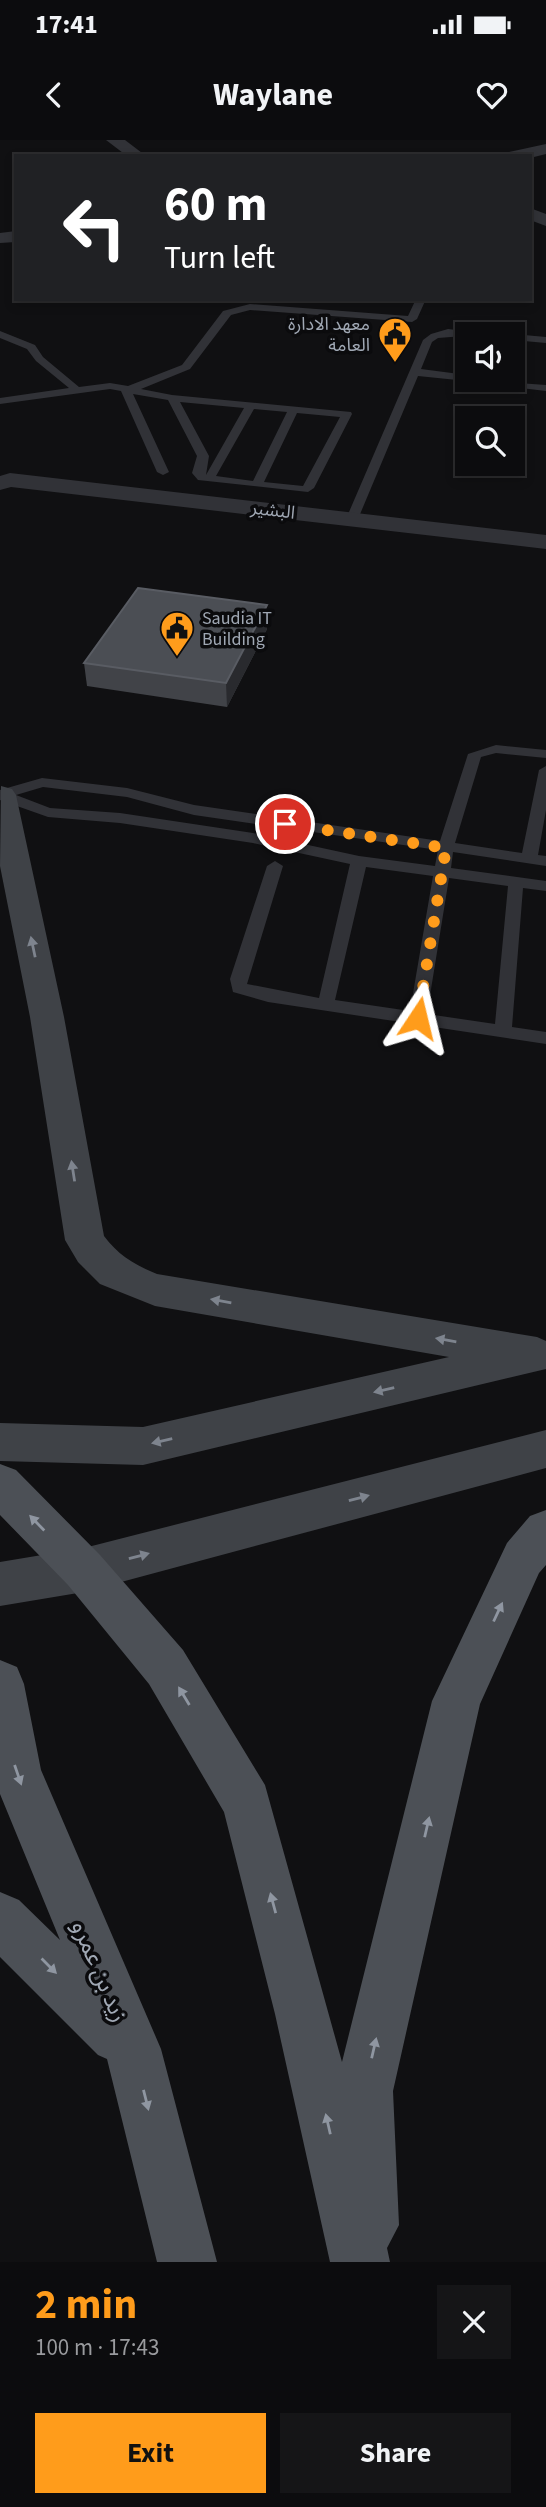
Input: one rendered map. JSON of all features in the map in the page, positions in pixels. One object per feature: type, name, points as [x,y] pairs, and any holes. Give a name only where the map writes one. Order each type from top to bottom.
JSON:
[{"type":"main road","points":[[0,791],[47,1017],[85,1240],[97,1259],[115,1276],[155,1290],[542,1355]]},
{"type":"main road","points":[[0,1441],[143,1446],[542,1355]]},
{"type":"main road","points":[[0,1584],[84,1570],[546,1449]]},
{"type":"main road","points":[[0,1484],[84,1570],[166,1667],[247,1802],[303,2014],[360,2262]]},
{"type":"main road","points":[[370,2262],[364,2091],[456,1702],[523,1558],[546,1531]]},
{"type":"main road","name":"زيد بن عمرو","points":[[0,1684],[16,1771],[132,2049],[187,2262]]},
{"type":"main road","points":[[0,1919],[132,2049]]},
{"type":"street","points":[[114,140],[135,154]]},
{"type":"street","points":[[524,154],[546,149]]},
{"type":"street","name":"البشير","points":[[0,483],[10,480],[546,542]]},
{"type":"lane","points":[[126,391],[186,367],[227,313],[272,304],[412,320],[420,301]]},
{"type":"lane","points":[[352,519],[428,340],[436,334],[455,331]]},
{"type":"lane","points":[[0,334],[31,347],[34,355],[67,377],[76,390]]},
{"type":"lane","points":[[525,338],[546,340]]},
{"type":"lane","points":[[415,372],[455,377]]},
{"type":"lane","points":[[525,385],[546,388]]},
{"type":"lane","points":[[0,401],[110,386],[172,398],[346,414],[307,490],[209,479],[199,475],[203,456],[172,398]]},
{"type":"lane","points":[[126,391],[163,472]]},
{"type":"lane","points":[[209,479],[251,405]]},
{"type":"lane","points":[[257,485],[294,408]]},
{"type":"lane","points":[[418,1018],[446,848],[475,754],[496,749],[546,754]]},
{"type":"lane","points":[[529,859],[546,770]]},
{"type":"lane","points":[[0,791],[42,782],[127,793],[194,810],[546,861]]},
{"type":"lane","points":[[0,791],[48,812],[120,818],[253,838],[359,861],[546,886]]},
{"type":"lane","points":[[120,818],[127,793]]},
{"type":"lane","points":[[253,838],[258,820]]},
{"type":"lane","points":[[326,1004],[359,861]]},
{"type":"lane","points":[[275,866],[238,979],[239,988],[258,994],[546,1038]]},
{"type":"lane","points":[[503,1031],[516,882]]},
{"type":"building","points":[[138,588],[267,605],[226,683],[84,663]]},
{"type":"place","name":"معهد الادارة العامة","points":[[395,364]]},
{"type":"place","name":"Saudia IT Building","points":[[177,658]]},
{"type":"route","points":[[285,824],[446,848],[418,1018]]}]
